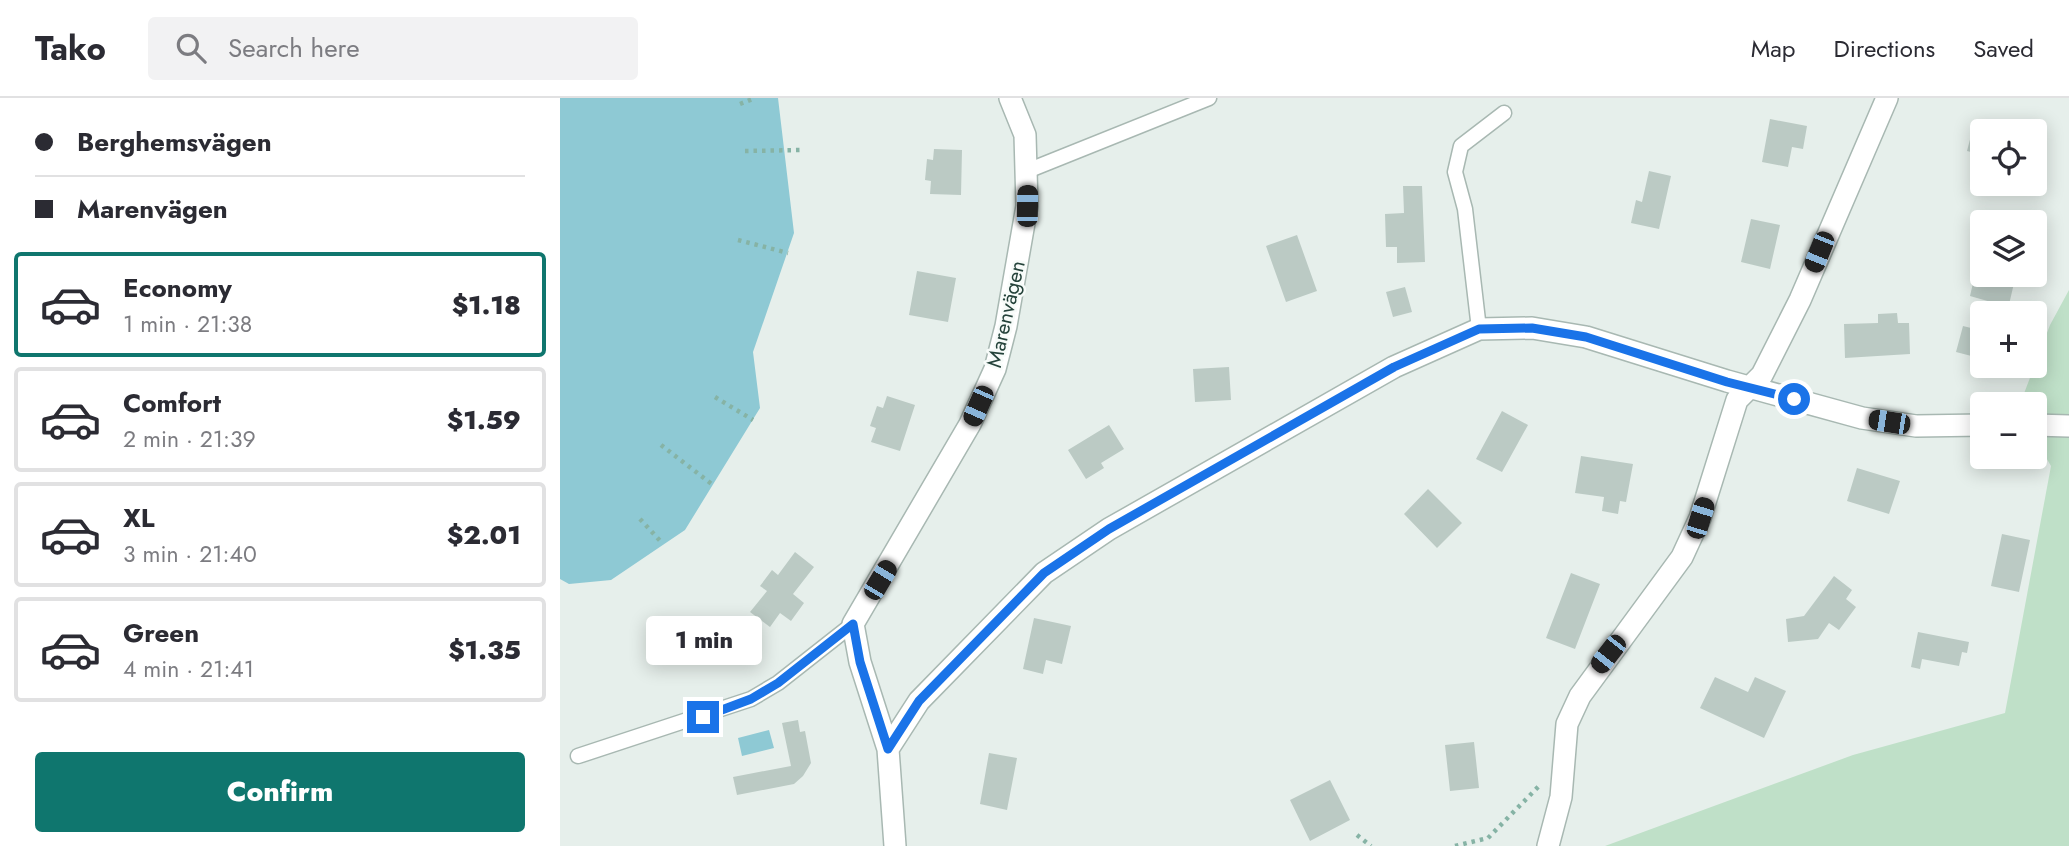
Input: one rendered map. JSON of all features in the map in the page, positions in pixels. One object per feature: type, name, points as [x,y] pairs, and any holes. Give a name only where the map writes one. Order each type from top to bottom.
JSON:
[{"type":"street","name":"Marenvägen","points":[[853,624],[970,424],[995,369],[1019,262],[1027,206],[1025,135],[1010,98]]},
{"type":"street","points":[[1548,846],[1560,797],[1567,724],[1580,696],[1674,568],[1693,535],[1737,400],[1762,375],[1800,300],[1887,98]]},
{"type":"street","points":[[888,749],[919,701],[1044,573],[1109,529],[1394,367],[1479,329],[1532,328],[1586,337],[1862,418],[1916,426],[1970,425]]},
{"type":"street","points":[[2047,425],[2069,426]]},
{"type":"street","points":[[853,624],[860,662],[888,749],[895,846]]},
{"type":"lane","points":[[1027,171],[1209,98]]},
{"type":"lane","points":[[1479,329],[1465,209],[1455,172],[1461,146],[1504,113]]},
{"type":"lane","name":"Marenvägen","points":[[578,756],[751,699],[778,683],[853,624]]},
{"type":"path","points":[[740,104],[755,98]]},
{"type":"path","points":[[746,150],[800,150]]},
{"type":"path","points":[[738,240],[788,253]]},
{"type":"path","points":[[715,397],[753,420]]},
{"type":"path","points":[[661,445],[713,485]]},
{"type":"path","points":[[640,519],[663,544]]},
{"type":"path","points":[[1455,846],[1488,838],[1521,807],[1563,757]]},
{"type":"path","points":[[1357,835],[1371,846]]},
{"type":"green space","points":[[2069,290],[2069,846],[1605,846],[1853,755],[2005,713],[2051,466],[2047,459],[2047,392],[2025,392],[2030,378],[2047,378],[2047,333]]},
{"type":"water","points":[[560,98],[778,98],[794,233],[753,352],[760,408],[685,530],[611,580],[569,584],[560,579]]},
{"type":"water","points":[[769,730],[774,748],[742,756],[738,738]]},
{"type":"building","points":[[1770,119],[1807,126],[1803,149],[1792,147],[1788,167],[1762,162]]},
{"type":"building","points":[[934,149],[962,150],[961,195],[930,194],[931,181],[925,180],[927,159],[933,160]]},
{"type":"building","points":[[1649,171],[1671,176],[1659,229],[1631,223],[1636,200],[1642,202]]},
{"type":"building","points":[[1403,186],[1422,186],[1425,262],[1397,263],[1397,247],[1386,247],[1385,214],[1404,213]]},
{"type":"building","points":[[1751,219],[1780,225],[1770,269],[1741,262]]},
{"type":"building","points":[[1297,235],[1317,291],[1286,302],[1266,246]]},
{"type":"building","points":[[917,271],[956,278],[948,322],[909,315]]},
{"type":"building","points":[[1405,287],[1412,312],[1393,317],[1386,292]]},
{"type":"building","points":[[1972,287],[2013,287],[2010,301],[1988,301],[1970,296]]},
{"type":"building","points":[[1897,313],[1898,323],[1909,323],[1910,354],[1845,358],[1844,324],[1878,323],[1878,314]]},
{"type":"building","points":[[1963,326],[1970,328],[1970,356],[1956,352]]},
{"type":"building","points":[[1229,367],[1231,400],[1195,402],[1193,369]]},
{"type":"building","points":[[887,396],[915,405],[900,451],[871,442],[876,428],[870,426],[877,406],[883,408]]},
{"type":"building","points":[[1502,411],[1528,425],[1502,472],[1476,459]]},
{"type":"building","points":[[1109,425],[1124,449],[1101,463],[1104,468],[1086,479],[1068,450]]},
{"type":"building","points":[[1581,456],[1633,464],[1626,502],[1620,501],[1618,514],[1602,511],[1604,497],[1575,493]]},
{"type":"building","points":[[1857,468],[1900,481],[1889,514],[1847,501]]},
{"type":"building","points":[[1428,489],[1462,523],[1437,548],[1404,514]]},
{"type":"building","points":[[2002,534],[2030,540],[2019,592],[1991,586]]},
{"type":"building","points":[[795,552],[814,567],[793,594],[804,603],[791,621],[780,613],[770,627],[750,612],[767,591],[760,586],[772,570],[778,575]]},
{"type":"building","points":[[1571,573],[1600,584],[1575,649],[1546,638]]},
{"type":"building","points":[[1834,576],[1852,590],[1846,599],[1856,607],[1839,630],[1829,623],[1818,639],[1788,642],[1786,619],[1804,616]]},
{"type":"building","points":[[1034,618],[1071,626],[1062,664],[1046,660],[1043,674],[1023,669]]},
{"type":"building","points":[[1918,632],[1969,642],[1967,653],[1962,652],[1959,666],[1922,659],[1920,669],[1911,667]]},
{"type":"building","points":[[1715,677],[1748,692],[1755,677],[1786,691],[1764,738],[1700,708]]},
{"type":"building","points":[[798,720],[800,732],[805,731],[811,763],[803,776],[794,784],[737,795],[733,777],[791,766],[782,723]]},
{"type":"building","points":[[1474,742],[1479,788],[1450,791],[1445,745]]},
{"type":"building","points":[[989,753],[1017,758],[1007,810],[980,804]]},
{"type":"building","points":[[1330,780],[1350,820],[1310,841],[1290,800]]},
{"type":"route","points":[[703,717],[751,699],[778,683],[853,624],[860,662],[888,749],[904,720],[919,701],[1012,602],[1044,573],[1109,529],[1394,367],[1420,353],[1479,329],[1532,328],[1560,331],[1631,349],[1727,382],[1794,399]]}]
